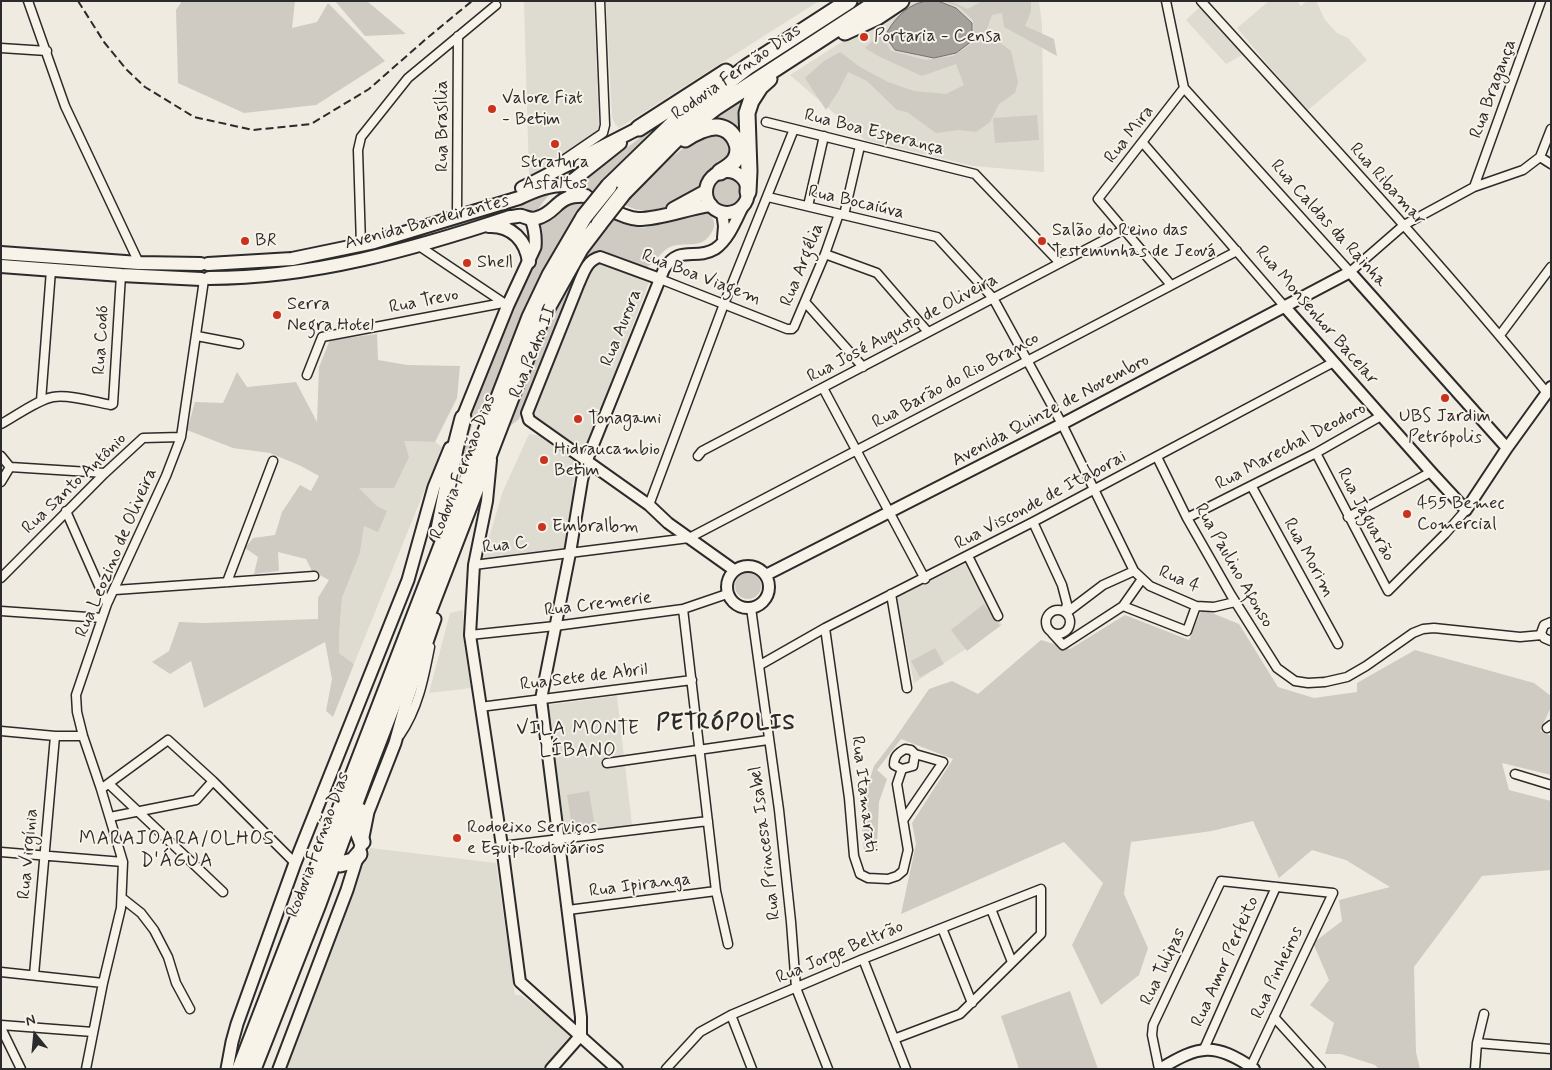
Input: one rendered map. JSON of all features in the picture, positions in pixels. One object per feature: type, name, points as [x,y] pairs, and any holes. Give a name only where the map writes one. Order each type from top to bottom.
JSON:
[{"type":"highway","points":[[640,128],[739,63],[798,35],[833,1]]},
{"type":"highway","name":"Rodovia Fernão Dias","points":[[240,1069],[530,317],[550,274],[584,218],[609,186],[674,123],[747,67],[849,1]]},
{"type":"highway","name":"Rodovia Fernão Dias","points":[[253,1069],[542,317],[580,249],[624,192],[684,131],[716,107],[879,1]]},
{"type":"highway","points":[[819,40],[851,30],[877,17],[901,1]]},
{"type":"highway","points":[[746,198],[749,171],[747,113],[751,101],[760,87],[802,51]]},
{"type":"highway","points":[[659,156],[690,136],[706,129],[717,127],[732,133],[738,147],[738,155],[734,162],[720,172]]},
{"type":"highway","points":[[419,604],[437,540],[463,418]]},
{"type":"highway","points":[[435,594],[435,620]]},
{"type":"highway","points":[[340,864],[353,861],[359,842],[365,776]]},
{"type":"highway","points":[[318,904],[327,896],[340,864],[350,846],[359,842]]},
{"type":"highway","points":[[236,1069],[252,1035]]},
{"type":"main road","points":[[455,235],[457,216],[536,182],[590,151],[640,128]]},
{"type":"main road","points":[[640,128],[568,185],[623,215],[636,219],[716,209],[734,212],[746,198],[744,180],[733,172],[720,172],[710,179],[706,191],[658,216]]},
{"type":"main road","name":"Avenida Bandeirantes","points":[[1,253],[139,263],[205,264],[292,259],[361,245],[519,198],[550,186],[568,185]]},
{"type":"main road","points":[[706,191],[716,209]]},
{"type":"main road","name":"Avenida Bandeirantes","points":[[1,266],[121,276],[205,279],[301,270],[348,262],[419,246],[484,226],[526,217],[543,216],[567,198],[586,196]]},
{"type":"main road","points":[[519,198],[515,207],[526,217]]},
{"type":"main road","name":"Rodovia Fernão Dias","points":[[227,1069],[232,1042],[295,863],[408,580],[434,487],[463,418],[505,304],[529,262],[535,247],[535,229],[526,217]]},
{"type":"main road","points":[[484,226],[501,227],[515,234],[525,247],[529,262]]},
{"type":"main road","points":[[205,264],[212,271],[205,279]]},
{"type":"main road","name":"Rodovia Fernão Dias","points":[[279,1069],[368,812],[395,743],[407,700],[435,620]]},
{"type":"street","points":[[28,1],[65,106],[139,263]]},
{"type":"street","points":[[536,182],[562,161],[603,134],[605,125],[600,1]]},
{"type":"street","points":[[1166,1],[1184,88]]},
{"type":"street","name":"Rua Ribamar","points":[[1202,1],[1404,225],[1549,390]]},
{"type":"street","name":"Rua Bragança","points":[[1474,187],[1541,1]]},
{"type":"street","points":[[361,245],[358,150],[361,137],[408,78],[496,5]]},
{"type":"street","name":"Rua Brasília","points":[[457,216],[458,36]]},
{"type":"street","points":[[1,48],[47,51]]},
{"type":"street","name":"Rua Mira","points":[[1123,230],[1098,199],[1184,88]]},
{"type":"street","name":"Rua Caldas da Rainha","points":[[1184,88],[1507,448]]},
{"type":"street","name":"Rua Boa Esperança","points":[[766,122],[975,174],[1060,263]]},
{"type":"street","points":[[649,505],[724,304],[794,129]]},
{"type":"street","points":[[1350,272],[1404,225],[1474,187],[1522,170],[1540,157],[1551,129]]},
{"type":"street","points":[[808,206],[824,136]]},
{"type":"street","name":"Rua Monsenhor Bacelar","points":[[1142,143],[1466,510]]},
{"type":"street","name":"Rua Argélia","points":[[794,327],[842,214],[860,146]]},
{"type":"street","points":[[1540,157],[1551,164]]},
{"type":"street","name":"Rua Bocaiúva","points":[[768,197],[937,238],[993,298]]},
{"type":"street","points":[[720,245],[733,227],[746,198]]},
{"type":"street","points":[[716,209],[724,226],[720,245]]},
{"type":"street","points":[[1123,230],[1171,285]]},
{"type":"street","name":"Rua José Augusto de Oliveira","points":[[698,456],[702,451],[1123,230]]},
{"type":"street","name":"Rua Aurora","points":[[581,1035],[581,1017],[560,838],[540,699],[587,460],[669,260],[676,256],[704,253],[720,245]]},
{"type":"street","points":[[419,246],[505,304]]},
{"type":"street","name":"Rua Barão do Rio Branco","points":[[689,538],[1237,251]]},
{"type":"street","points":[[825,254],[877,273],[928,332]]},
{"type":"street","name":"Rua Boa Viagem","points":[[594,258],[600,256],[660,278],[787,329],[794,327]]},
{"type":"street","name":"Rua Pedro II","points":[[594,258],[588,264],[579,283],[527,413],[528,420],[649,505],[668,523],[734,570]]},
{"type":"street","points":[[1500,335],[1551,267]]},
{"type":"street","points":[[1,424],[41,401],[51,270]]},
{"type":"street","name":"Avenida Quinze de Novembro","points":[[766,575],[890,514],[1350,272]]},
{"type":"street","name":"Rua Codó","points":[[41,401],[53,397],[66,397],[111,405],[114,402],[121,276]]},
{"type":"street","name":"Rua Leozino de Oliveira","points":[[86,1069],[102,983],[121,908],[123,862],[83,736],[77,712],[76,695],[107,604],[166,476],[181,437],[205,279]]},
{"type":"street","points":[[993,298],[1062,424],[1134,571]]},
{"type":"street","points":[[805,302],[863,367]]},
{"type":"street","name":"Rua Trevo","points":[[307,375],[322,337],[505,304]]},
{"type":"street","points":[[197,336],[239,344]]},
{"type":"street","name":"Rua Visconde de Itaborai","points":[[760,665],[825,628],[925,579],[1334,362]]},
{"type":"street","points":[[823,388],[925,579]]},
{"type":"street","points":[[1466,510],[1507,448],[1549,390]]},
{"type":"street","name":"Rua Marechal Deodoro","points":[[1187,518],[1316,453],[1382,416]]},
{"type":"street","name":"Rua Santo Antônio","points":[[1,578],[104,473],[143,438],[181,437]]},
{"type":"street","points":[[492,446],[487,501],[474,565],[470,635],[502,846],[520,982],[617,1069]]},
{"type":"street","name":"Rua Jaguarão","points":[[1316,453],[1388,591],[1445,534],[1466,510]]},
{"type":"street","points":[[1,456],[10,467],[104,473]]},
{"type":"street","name":"Rua Paulino Afonso","points":[[1157,457],[1187,518],[1235,602],[1277,668],[1295,680],[1308,683],[1325,682],[1347,677],[1413,633],[1423,629],[1434,628],[1520,637],[1542,635]]},
{"type":"street","points":[[227,582],[273,461]]},
{"type":"street","points":[[1,482],[10,467]]},
{"type":"street","points":[[1348,517],[1431,472]]},
{"type":"street","name":"Rua Morim","points":[[1252,486],[1338,644]]},
{"type":"street","points":[[66,511],[107,604]]},
{"type":"street","points":[[1033,522],[1062,584],[1067,604],[1065,612],[1070,622],[1067,630],[1060,634],[1052,633]]},
{"type":"street","name":"Rua C","points":[[474,565],[689,538]]},
{"type":"street","points":[[968,556],[998,616]]},
{"type":"street","points":[[747,566],[754,567],[766,575],[769,589],[767,596],[757,606],[751,608],[736,605],[731,600],[728,594],[727,581],[734,570],[747,566]]},
{"type":"street","name":"Rua 4","points":[[1065,612],[1103,585],[1134,571],[1150,586],[1196,606],[1214,607],[1235,602]]},
{"type":"street","points":[[115,590],[314,576]]},
{"type":"street","points":[[1065,612],[1053,610],[1047,616],[1046,627],[1063,645],[1123,606],[1142,579]]},
{"type":"street","name":"Rua Cremerie","points":[[470,635],[683,610],[728,594]]},
{"type":"street","points":[[891,594],[907,688]]},
{"type":"street","points":[[1123,606],[1186,631],[1196,606]]},
{"type":"street","name":"Rua Princesa Isabel","points":[[751,608],[779,810],[796,988],[828,1069]]},
{"type":"street","points":[[683,610],[716,891],[728,944]]},
{"type":"street","points":[[1,611],[102,618]]},
{"type":"street","points":[[1551,622],[1546,623],[1542,627],[1542,635],[1546,640],[1551,641]]},
{"type":"street","name":"Rua Itamarati","points":[[825,628],[849,798],[854,856],[860,874],[868,878],[879,880],[897,876],[903,871],[908,850],[897,784],[902,770],[894,765],[897,754],[905,749],[911,750],[915,754]]},
{"type":"street","name":"Rua Sete de Abril","points":[[480,707],[692,680]]},
{"type":"street","points":[[1,731],[55,736],[83,736]]},
{"type":"street","name":"Rua Virgínia","points":[[34,975],[55,736]]},
{"type":"street","points":[[101,789],[168,740],[295,863]]},
{"type":"street","points":[[607,763],[768,740]]},
{"type":"street","points":[[902,770],[913,766],[915,754],[943,762],[904,819]]},
{"type":"street","points":[[1516,774],[1551,785]]},
{"type":"street","points":[[110,817],[196,800],[213,782]]},
{"type":"street","points":[[109,784],[223,892]]},
{"type":"street","points":[[502,846],[708,821]]},
{"type":"street","points":[[1,852],[123,862]]},
{"type":"street","name":"Rua Tulipas","points":[[1160,1069],[1152,1035],[1153,1025],[1221,881],[1276,887]]},
{"type":"street","name":"Rua Pinheiros","points":[[1252,1068],[1333,893],[1276,887]]},
{"type":"street","name":"Rua Amor Perfeito","points":[[1204,1049],[1276,887]]},
{"type":"street","name":"Rua Jorge Beltrão","points":[[666,1069],[700,1032],[731,1015],[862,959],[1041,889],[1042,934],[1012,962]]},
{"type":"street","name":"Rua Ipiranga","points":[[568,910],[716,891]]},
{"type":"street","points":[[122,898],[141,913],[154,930],[168,957],[176,984],[190,1009]]},
{"type":"street","points":[[894,1038],[960,1014],[1012,962],[991,909]]},
{"type":"street","points":[[942,928],[972,1003]]},
{"type":"street","points":[[862,959],[906,1069]]},
{"type":"street","points":[[1,972],[102,983]]},
{"type":"street","points":[[1475,1069],[1477,1043],[1484,1014]]},
{"type":"street","points":[[731,1015],[752,1069]]},
{"type":"street","points":[[1274,1017],[1322,1069]]},
{"type":"street","points":[[22,1069],[1,1026],[93,1032]]},
{"type":"street","points":[[551,1069],[581,1035]]},
{"type":"street","points":[[1477,1043],[1551,1050]]},
{"type":"street","points":[[1160,1069],[1180,1056],[1204,1049],[1222,1051],[1252,1068]]},
{"type":"shaded area","points":[[182,1],[295,1],[292,28],[317,22],[328,3],[385,61],[316,105],[244,113],[178,83],[176,10]]},
{"type":"shaded area","points":[[335,1],[367,1],[406,34],[365,36]]},
{"type":"shaded area","name":"Stratura Asfaltos","points":[[524,1],[594,1],[599,129],[540,173],[529,177]]},
{"type":"shaded area","points":[[606,1],[819,1],[619,128],[612,117]]},
{"type":"shaded area","points":[[906,1],[1039,1],[1042,26],[1044,172],[973,166],[865,140],[790,75]]},
{"type":"shaded area","points":[[926,1],[938,1],[956,8],[972,23],[972,41],[956,53],[934,58],[895,50],[885,36],[895,20],[916,4]]},
{"type":"shaded area","points":[[943,1],[950,1],[968,9],[982,1],[1031,1],[1031,11],[1025,26],[1054,39],[1057,56],[1004,27],[1002,13],[992,15],[986,32],[1011,51],[1018,82],[1015,93],[999,104],[990,122],[976,132],[958,130],[936,133],[907,112],[897,110],[867,81],[848,72],[826,110],[805,78],[824,61],[840,52],[860,67],[888,82],[914,91],[946,94],[964,85],[956,64],[922,76],[865,48],[885,29],[883,37],[891,51],[926,60],[953,56],[974,42],[973,20],[959,7]]},
{"type":"shaded area","points":[[1269,1],[1297,1],[1301,6],[1307,1],[1316,1],[1325,20],[1337,33],[1348,38],[1367,60],[1307,111],[1237,28]]},
{"type":"shaded area","points":[[1204,3],[1244,54],[1226,64],[1186,20]]},
{"type":"shaded area","points":[[751,92],[746,173],[736,167],[740,141],[702,126]]},
{"type":"shaded area","points":[[682,106],[595,192],[579,184]]},
{"type":"shaded area","points":[[1037,115],[1039,140],[995,143],[993,118]]},
{"type":"shaded area","points":[[707,133],[718,133],[726,138],[728,153],[727,158],[721,165],[704,176],[701,189],[672,204],[656,209],[638,210],[625,205],[652,172]]},
{"type":"shaded area","points":[[726,177],[737,181],[741,192],[737,203],[726,207],[715,203],[711,192],[715,181]]},
{"type":"shaded area","points":[[560,189],[549,195],[535,212],[531,213],[521,210],[520,206],[528,199]]},
{"type":"shaded area","points":[[579,201],[583,205],[561,244],[494,394],[483,413],[477,413],[467,439],[474,443],[452,501],[456,460],[468,416],[538,225],[550,219],[560,205]]},
{"type":"shaded area","points":[[705,209],[714,221],[713,230],[708,237],[698,243],[668,248],[644,269],[615,260],[583,264],[548,344],[519,419],[509,427],[521,387],[552,310],[576,267],[608,224],[615,217],[627,224],[643,228]]},
{"type":"shaded area","points":[[597,262],[649,282],[583,458],[531,418],[586,268]]},
{"type":"shaded area","points":[[377,334],[378,360],[407,365],[460,366],[457,398],[435,442],[404,441],[409,457],[394,488],[359,488],[377,506],[387,511],[378,532],[364,526],[360,553],[342,598],[339,653],[354,664],[333,717],[326,711],[332,679],[325,642],[204,708],[191,661],[170,674],[152,662],[169,651],[179,622],[203,623],[318,619],[318,598],[329,580],[312,571],[306,559],[278,552],[279,571],[254,574],[258,557],[245,548],[253,538],[275,535],[282,512],[300,485],[311,491],[319,476],[270,453],[233,448],[187,430],[195,402],[223,403],[237,372],[247,387],[296,382],[317,422],[319,367],[330,340]]},
{"type":"shaded area","points":[[529,434],[540,436],[579,465],[572,486],[578,487],[566,551],[482,561],[503,491]]},
{"type":"shaded area","points":[[404,441],[435,442],[442,447],[354,664],[339,653],[342,598],[360,553],[364,526],[377,506],[359,488]]},
{"type":"shaded area","points":[[965,564],[1002,625],[914,683],[896,597]]},
{"type":"shaded area","points":[[748,573],[757,577],[761,586],[757,595],[748,599],[739,595],[735,586],[739,577]]},
{"type":"shaded area","points":[[984,604],[1000,626],[967,651],[951,630]]},
{"type":"shaded area","points":[[1202,609],[1239,624],[1278,687],[1314,698],[1357,692],[1357,683],[1415,650],[1534,683],[1551,696],[1551,707],[1540,731],[1551,736],[1551,775],[1502,763],[1509,790],[1551,801],[1551,870],[1482,876],[1414,967],[1416,1052],[1420,1069],[1379,1069],[1375,1065],[1341,1054],[1325,1054],[1334,1023],[1310,1005],[1329,980],[1313,943],[1342,921],[1339,900],[1390,887],[1346,860],[1312,850],[1279,878],[1253,821],[1212,831],[1131,842],[1124,894],[1148,948],[1139,975],[1101,1005],[1072,945],[1103,883],[1064,842],[901,914],[916,844],[912,823],[953,759],[901,739],[877,770],[887,779],[879,802],[877,847],[864,852],[861,806],[874,766],[929,689],[952,681],[978,694],[1041,640],[1070,649],[1125,615],[1189,640]]},
{"type":"shaded area","points":[[463,610],[464,644],[471,688],[429,693],[450,613]]},
{"type":"shaded area","points":[[935,648],[944,664],[920,677],[911,661]]},
{"type":"shaded area","points":[[617,696],[632,825],[564,833],[548,705]]},
{"type":"shaded area","points":[[589,791],[595,827],[573,831],[567,795]]},
{"type":"shaded area","points":[[370,848],[496,863],[515,995],[521,995],[569,1032],[572,1039],[545,1069],[283,1069],[361,863]]},
{"type":"shaded area","points":[[1070,991],[1098,1069],[1019,1069],[1001,1016]]},
{"type":"railway","points":[[78,1],[104,42],[126,69],[145,87],[194,117],[253,130],[311,124],[369,89],[472,1]]},
{"type":"place","name":"Portaria - Censa","points":[[864,37]]},
{"type":"place","name":"Valore Fiat - Betim","points":[[492,109]]},
{"type":"place","name":"Stratura Asfaltos","points":[[555,144]]},
{"type":"place","name":"BR","points":[[245,241]]},
{"type":"place","name":"Salão do Reino das Testemunhas de Jeová","points":[[1042,241]]},
{"type":"place","name":"Shell","points":[[467,263]]},
{"type":"place","name":"Serra Negra Hotel","points":[[277,315]]},
{"type":"place","name":"UBS Jardim Petrópolis","points":[[1445,398]]},
{"type":"place","name":"Tonagami","points":[[578,419]]},
{"type":"place","name":"Hidraucambio Betim","points":[[544,460]]},
{"type":"place","name":"455 Bemec Comercial","points":[[1407,514]]},
{"type":"place","name":"Embralbm","points":[[542,527]]},
{"type":"place","name":"Rodoeixo Serviços e Equip Rodoviários","points":[[457,838]]},
{"type":"district","name":"PETRÓPOLIS","points":[[726,724]]},
{"type":"district","name":"VILA MONTE LÍBANO","points":[[578,741]]},
{"type":"district","name":"MARAJOARA/OLHOS D'ÁGUA","points":[[177,851]]}]
